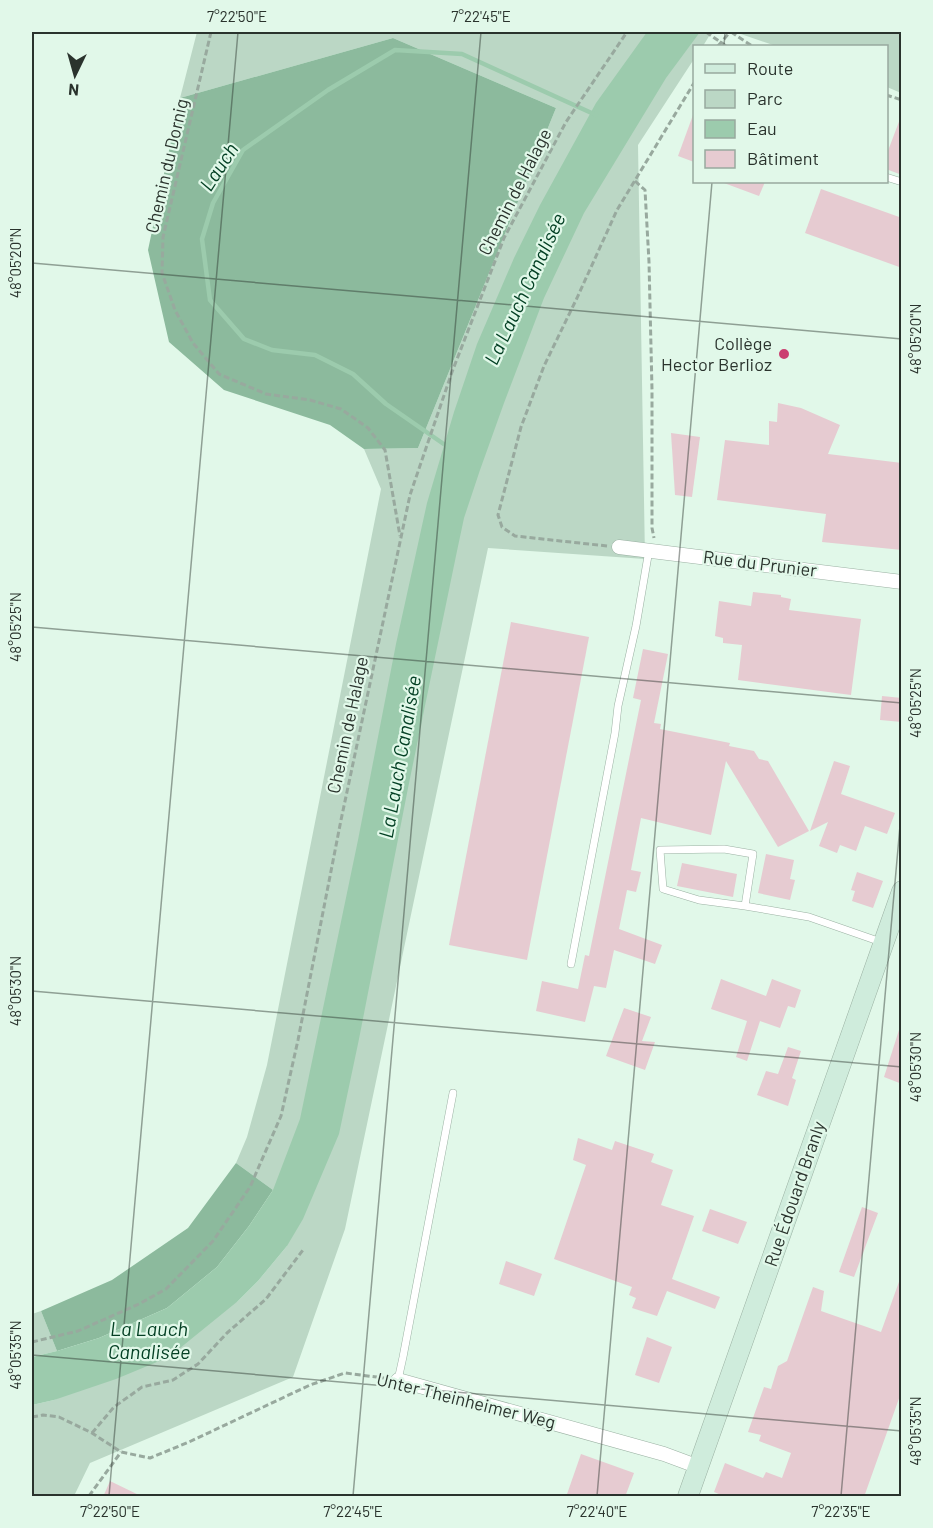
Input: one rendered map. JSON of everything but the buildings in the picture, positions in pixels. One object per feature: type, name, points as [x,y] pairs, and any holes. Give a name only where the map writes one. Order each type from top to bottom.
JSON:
[{"type":"street","name":"Rue du Prunier","points":[[619,547],[902,582]]},
{"type":"street","name":"Rue Édouard Branly","points":[[688,1497],[902,891]]},
{"type":"street","name":"Unter Theinheimer Weg","points":[[398,1380],[664,1454],[699,1467]]},
{"type":"lane","points":[[571,964],[615,733],[618,706],[652,551]]},
{"type":"lane","points":[[745,906],[753,854],[724,849],[660,850],[663,890],[699,900],[809,917],[884,942]]},
{"type":"lane","points":[[398,1380],[453,1093]]},
{"type":"path","name":"Chemin du Dornig","points":[[211,32],[163,237],[162,273],[175,310],[193,343],[219,374],[267,394],[310,400],[341,409],[368,428],[385,450],[401,537]]},
{"type":"path","name":"Chemin de Halage","points":[[32,1342],[78,1331],[139,1305],[166,1289],[213,1241],[250,1187],[284,1106],[341,820],[410,495],[452,372],[504,238],[566,122],[627,32]]},
{"type":"path","points":[[706,32],[725,45]]},
{"type":"path","points":[[719,45],[730,32],[750,45]]},
{"type":"path","points":[[619,547],[515,536],[502,527],[498,515],[521,427],[544,366],[617,210],[693,85]]},
{"type":"path","points":[[635,181],[645,190],[650,262],[652,551]]},
{"type":"path","points":[[92,1433],[114,1407],[142,1387],[172,1380],[198,1364],[227,1333],[266,1299],[303,1250]]},
{"type":"path","name":"Unter Theinheimer Weg","points":[[121,1452],[150,1458],[310,1385],[345,1373],[398,1380]]},
{"type":"path","points":[[32,1417],[43,1415],[59,1417],[92,1433],[121,1452],[89,1497]]},
{"type":"green space","points":[[197,32],[711,33],[704,45],[693,45],[693,61],[638,145],[645,559],[488,548],[345,1229],[293,1377],[90,1463],[74,1496],[32,1496],[32,1405],[54,1400],[238,1301],[287,1246],[273,1190],[236,1163],[247,1137],[267,1065],[381,489],[364,449],[418,448],[556,108],[393,38],[180,98]]},
{"type":"green space","points":[[735,32],[901,32],[901,93],[888,87],[888,45],[773,45]]},
{"type":"green space","points":[[41,1311],[57,1351],[32,1357],[32,1314]]},
{"type":"shaded area","points":[[393,38],[556,108],[418,448],[364,449],[330,425],[224,390],[169,342],[148,250],[180,98]]},
{"type":"shaded area","points":[[236,1163],[273,1190],[217,1267],[167,1308],[99,1338],[57,1351],[41,1311],[112,1280],[188,1228]]},
{"type":"water","name":"La Lauch Canalisée","points":[[647,32],[700,32],[666,78],[584,213],[544,298],[480,470],[464,518],[339,1134],[303,1219],[287,1246],[258,1281],[238,1301],[169,1357],[116,1379],[32,1405],[32,1357],[99,1338],[167,1308],[217,1267],[273,1190],[300,1119],[396,644],[427,503],[454,412],[477,344],[514,258],[540,205],[596,103]]},
{"type":"waterway","name":"Lauch","points":[[448,447],[386,404],[353,374],[315,355],[272,350],[244,339],[210,300],[202,239],[213,203],[243,150],[328,90],[395,50],[462,54],[596,115]]},
{"type":"place","name":"Collège Hector Berlioz","points":[[784,354]]}]
